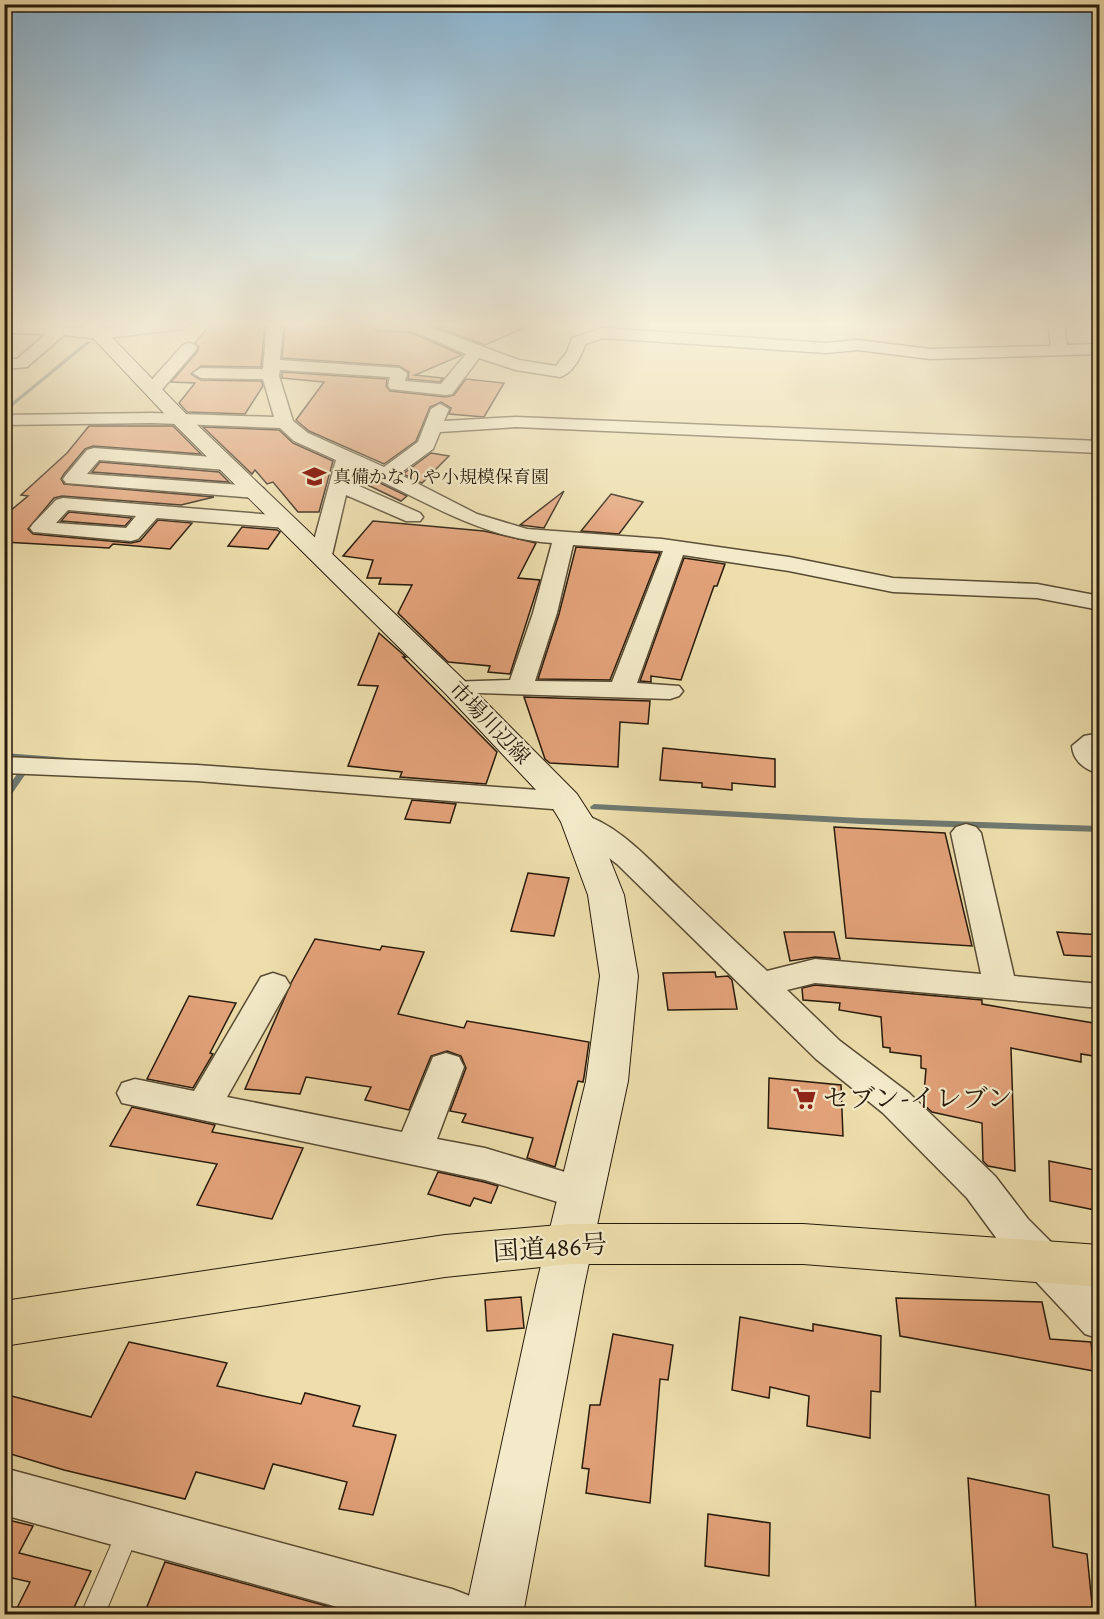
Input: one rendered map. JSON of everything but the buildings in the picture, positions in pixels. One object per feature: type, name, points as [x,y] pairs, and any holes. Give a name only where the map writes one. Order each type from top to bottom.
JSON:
[{"type":"highway","name":"国道486号","points":[[4,1324],[445,1256],[570,1244],[803,1245],[1100,1266]]},
{"type":"main road","name":"市場川辺線","points":[[163,400],[455,687],[572,811],[606,896],[619,976],[607,1081],[570,1244],[494,1614]]},
{"type":"street","points":[[279,400],[285,423],[301,437],[386,475],[470,518],[525,535],[675,547],[789,564],[893,585],[1037,591],[1100,603]]},
{"type":"street","points":[[386,475],[426,445],[435,427],[443,400]]},
{"type":"street","points":[[4,420],[181,420],[285,423]]},
{"type":"street","points":[[435,427],[516,422],[1100,447]]},
{"type":"street","points":[[226,464],[94,454],[73,479],[256,492]]},
{"type":"street","points":[[321,555],[346,459]]},
{"type":"street","points":[[339,485],[413,517]]},
{"type":"street","points":[[152,511],[286,522]]},
{"type":"street","points":[[520,688],[545,613],[564,538]]},
{"type":"street","points":[[622,690],[675,547]]},
{"type":"street","points":[[455,687],[670,692]]},
{"type":"street","points":[[1100,741],[1086,746],[1086,755],[1100,766]]},
{"type":"street","points":[[4,765],[197,773],[572,811],[628,857],[828,1050],[896,1103],[981,1187],[1014,1231],[1100,1320]]},
{"type":"street","points":[[966,833],[1000,986]]},
{"type":"street","points":[[760,985],[815,971],[1100,996]]},
{"type":"street","points":[[203,1107],[273,985]]},
{"type":"street","points":[[414,1150],[446,1067]]},
{"type":"street","points":[[135,1093],[485,1164],[581,1193]]},
{"type":"street","points":[[4,1491],[452,1614]]},
{"type":"lane","points":[[93,1614],[132,1525]]},
{"type":"waterway","points":[[4,412],[19,400]]},
{"type":"waterway","points":[[4,755],[83,761]]},
{"type":"waterway","points":[[4,799],[23,772]]},
{"type":"waterway","points":[[594,807],[861,821],[1100,829]]},
{"type":"place","name":"真備かなりや小規模保育園","points":[[315,477]]},
{"type":"place","name":"セブン-イレブン","points":[[805,1098]]}]
